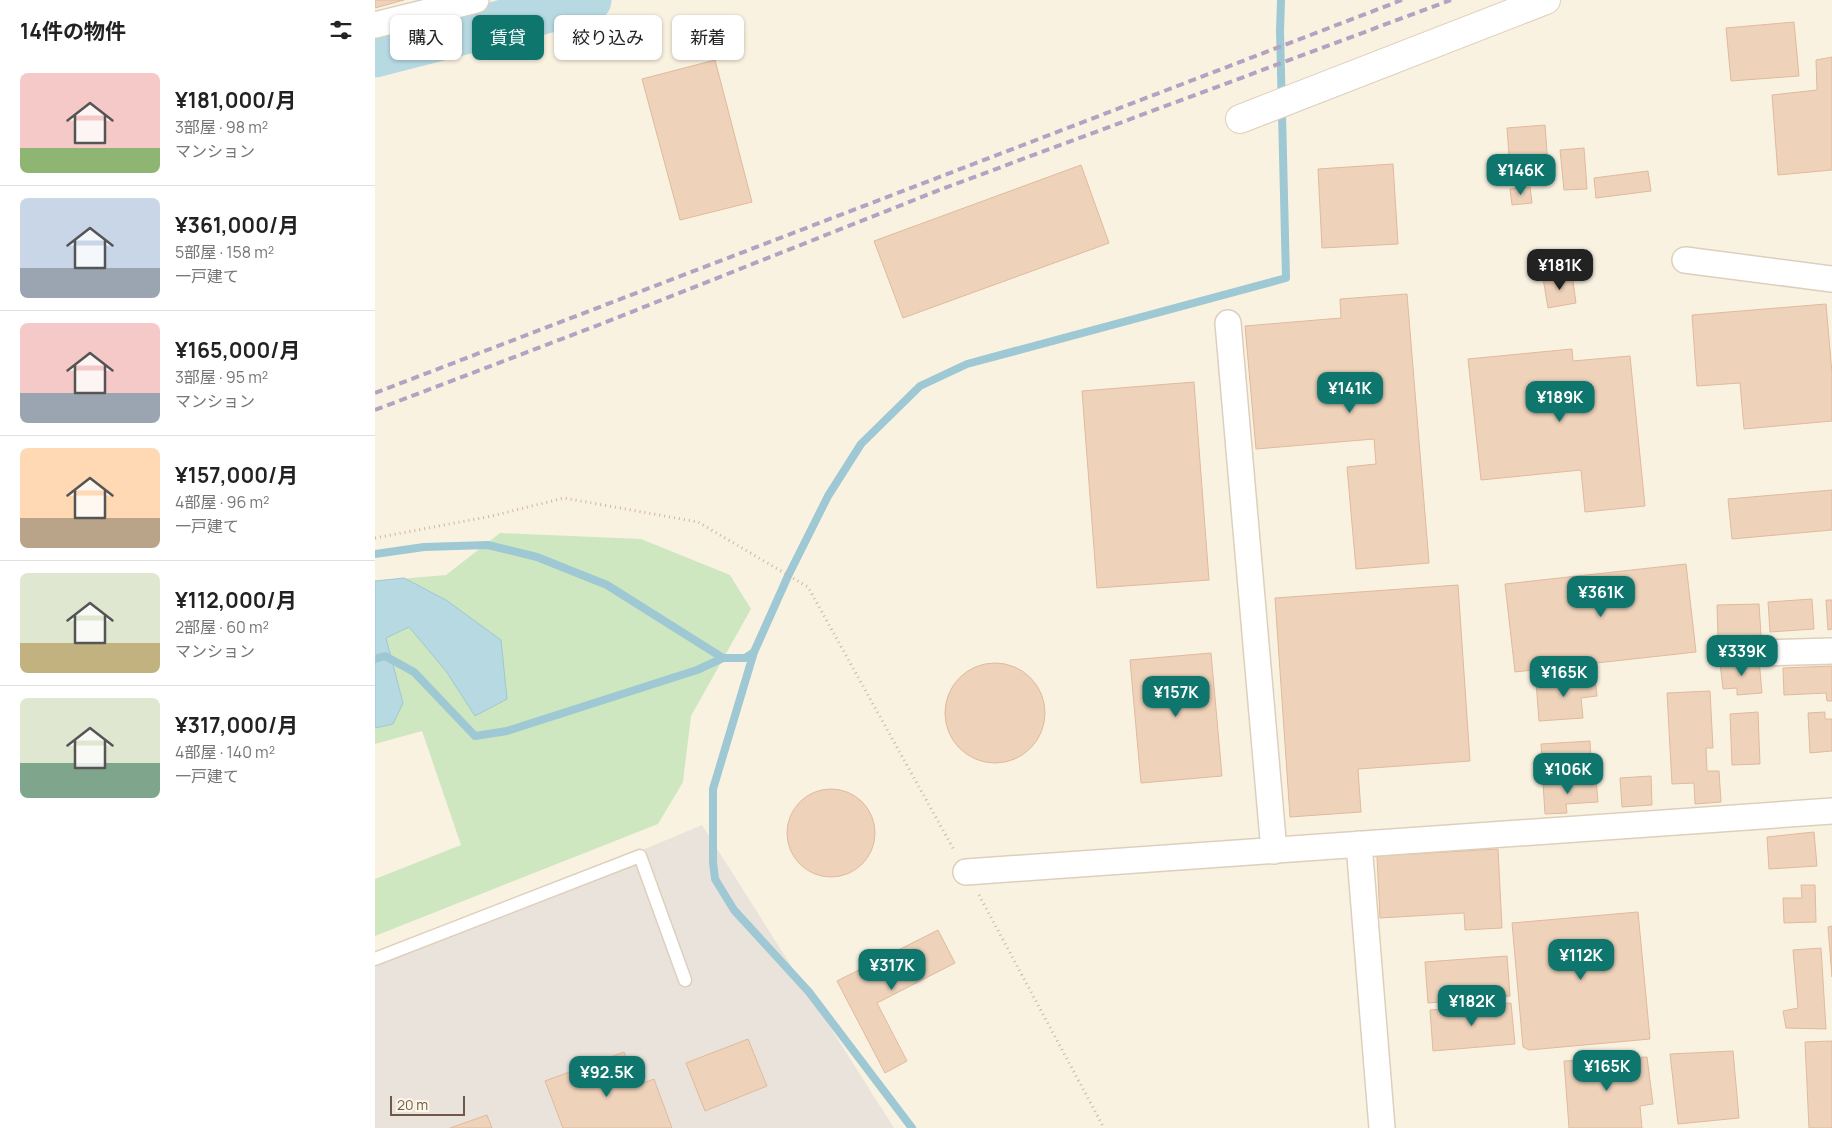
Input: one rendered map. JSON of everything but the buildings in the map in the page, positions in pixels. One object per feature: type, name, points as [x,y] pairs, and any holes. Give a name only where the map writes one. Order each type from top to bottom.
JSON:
[{"type":"street","points":[[375,25],[476,0]]},
{"type":"street","points":[[1241,119],[1546,0]]},
{"type":"street","points":[[1685,260],[1832,279]]},
{"type":"street","points":[[1228,323],[1274,851]]},
{"type":"street","points":[[1765,653],[1832,651]]},
{"type":"street","points":[[966,872],[1832,811]]},
{"type":"street","points":[[1359,844],[1382,1128]]},
{"type":"lane","points":[[375,959],[640,856],[685,980]]},
{"type":"path","points":[[375,538],[492,516],[564,498],[698,522],[807,587],[966,872],[1105,1128]]},
{"type":"shaded area","points":[[702,825],[894,1128],[375,1128],[375,962]]},
{"type":"green space","points":[[500,533],[641,539],[730,575],[751,609],[691,716],[683,782],[658,824],[375,936],[375,879],[461,845],[422,731],[375,744],[375,581],[446,575]]},
{"type":"water","points":[[404,578],[446,600],[501,640],[507,699],[475,716],[446,671],[409,627],[386,638],[403,703],[393,724],[375,728],[375,581]]},
{"type":"waterway","points":[[375,55],[589,0]]},
{"type":"waterway","points":[[912,1128],[809,992],[734,910],[715,879],[713,862],[713,789],[754,652],[788,576],[828,496],[861,444],[920,386],[967,364],[1286,278],[1280,31],[1281,0]]},
{"type":"waterway","points":[[375,554],[424,547],[488,545],[537,557],[607,585],[723,658]]},
{"type":"waterway","points":[[375,659],[385,656],[414,672],[475,736],[507,731],[697,670],[723,658],[745,658],[754,652]]},
{"type":"railway","points":[[375,393],[1402,0]]},
{"type":"railway","points":[[375,410],[601,324],[942,189],[1451,0]]}]
